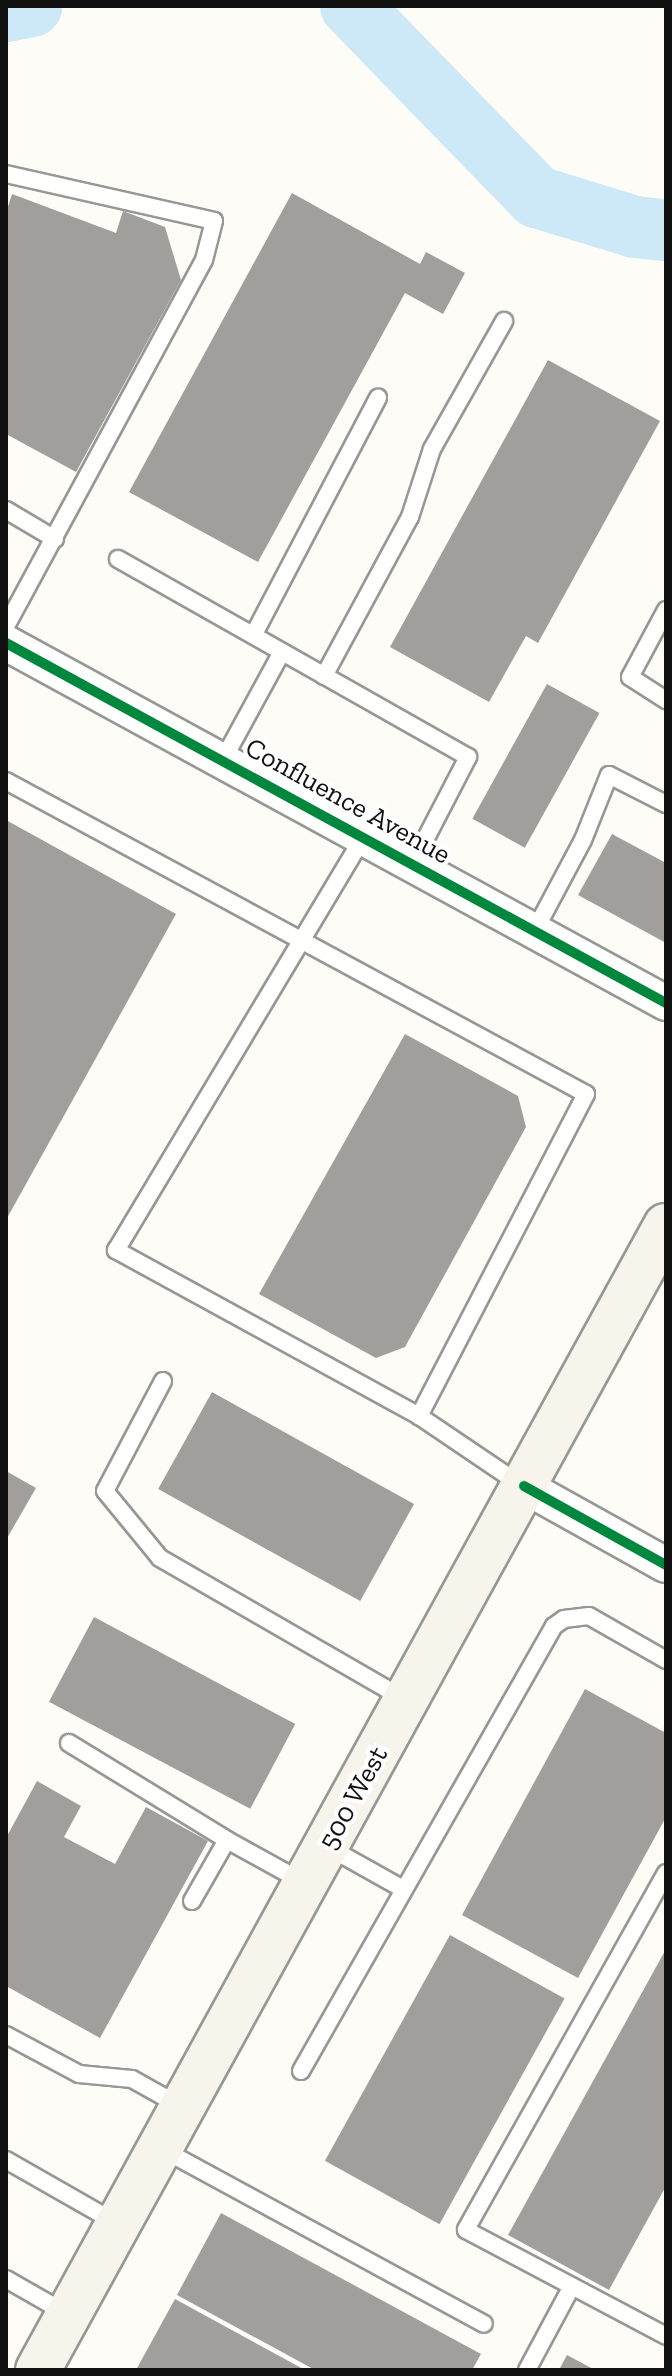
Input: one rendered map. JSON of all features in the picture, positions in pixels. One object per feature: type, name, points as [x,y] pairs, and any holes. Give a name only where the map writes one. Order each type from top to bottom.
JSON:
[{"type":"main road","name":"500 West","points":[[38,2370],[666,1226]]},
{"type":"street","name":"Confluence Avenue","points":[[6,643],[666,1003]]},
{"type":"street","points":[[524,1486],[666,1565]]},
{"type":"lane","points":[[6,174],[214,221],[204,260],[6,626]]},
{"type":"lane","points":[[324,676],[410,517],[432,449],[504,321]]},
{"type":"lane","points":[[254,634],[378,398]]},
{"type":"lane","points":[[6,510],[55,539]]},
{"type":"lane","points":[[118,559],[468,757],[413,863]]},
{"type":"lane","points":[[666,610],[630,677],[666,700]]},
{"type":"lane","points":[[223,760],[282,652]]},
{"type":"lane","points":[[534,932],[583,840],[609,775],[666,804]]},
{"type":"lane","points":[[6,781],[586,1094],[419,1416]]},
{"type":"lane","points":[[364,836],[304,942],[116,1250],[419,1416],[524,1486]]},
{"type":"lane","points":[[163,1381],[105,1491],[160,1558],[407,1700]]},
{"type":"lane","points":[[301,2071],[554,1626],[564,1619],[589,1616],[666,1660]]},
{"type":"lane","points":[[69,1743],[227,1840],[403,1889]]},
{"type":"lane","points":[[192,1901],[227,1840]]},
{"type":"lane","points":[[666,1873],[659,1901],[466,2230],[666,2336]]},
{"type":"lane","points":[[6,2035],[79,2074],[132,2079],[183,2107]]},
{"type":"lane","points":[[161,2149],[484,2324]]},
{"type":"lane","points":[[6,2160],[119,2224]]},
{"type":"lane","points":[[6,2279],[69,2315]]},
{"type":"lane","points":[[527,2370],[572,2286]]},
{"type":"building","points":[[292,193],[420,264],[426,252],[465,273],[443,314],[405,293],[258,562],[129,492]]},
{"type":"building","points":[[12,194],[116,233],[123,211],[165,227],[181,280],[76,472],[6,434],[6,213]]},
{"type":"building","points":[[548,360],[660,421],[538,643],[526,636],[489,702],[390,647]]},
{"type":"building","points":[[547,684],[599,713],[525,848],[472,819]]},
{"type":"building","points":[[6,820],[176,914],[6,1220]]},
{"type":"building","points":[[612,834],[666,863],[666,943],[578,895]]},
{"type":"building","points":[[405,1034],[518,1096],[526,1127],[405,1347],[376,1358],[259,1294]]},
{"type":"building","points":[[212,1392],[414,1504],[360,1601],[158,1489]]},
{"type":"building","points":[[6,1471],[36,1488],[6,1540]]},
{"type":"building","points":[[94,1617],[295,1724],[250,1809],[49,1702]]},
{"type":"building","points":[[585,1689],[666,1733],[666,1817],[578,1978],[462,1915]]},
{"type":"building","points":[[37,1781],[81,1806],[64,1837],[115,1864],[146,1807],[208,1841],[100,2038],[6,1986],[6,1838]]},
{"type":"building","points":[[450,1935],[565,1999],[439,2224],[325,2161]]},
{"type":"building","points":[[666,1949],[666,2186],[609,2290],[508,2235]]},
{"type":"building","points":[[221,2213],[481,2354],[472,2370],[315,2370],[177,2295]]},
{"type":"building","points":[[175,2299],[305,2370],[136,2370]]},
{"type":"building","points":[[567,2355],[595,2370],[559,2370]]},
{"type":"waterway","points":[[6,11],[32,6]]},
{"type":"waterway","points":[[351,6],[537,197],[635,227],[666,230]]},
{"type":"cycle path","points":[[6,643],[666,1003]]},
{"type":"cycle path","points":[[524,1486],[666,1565]]}]
